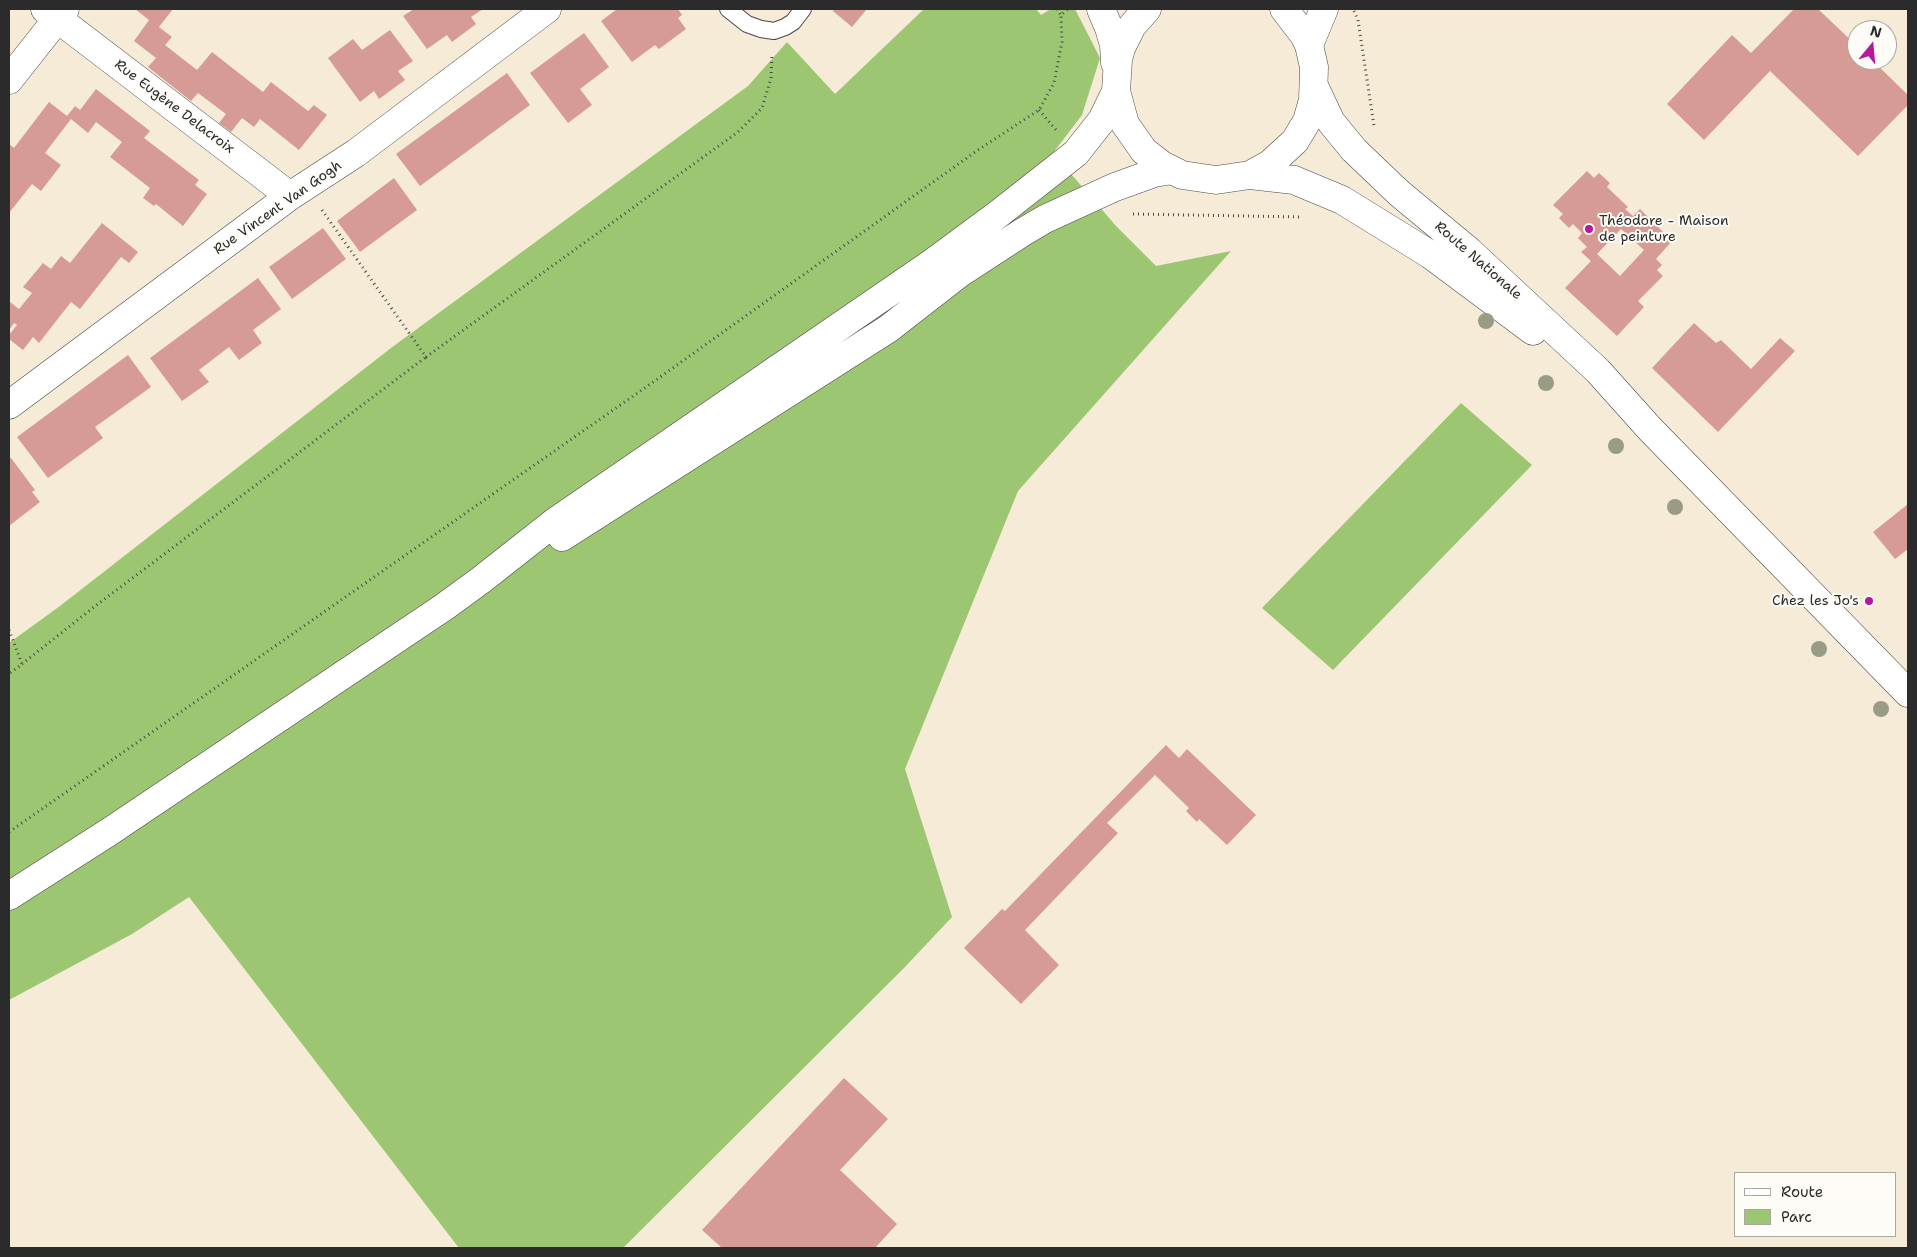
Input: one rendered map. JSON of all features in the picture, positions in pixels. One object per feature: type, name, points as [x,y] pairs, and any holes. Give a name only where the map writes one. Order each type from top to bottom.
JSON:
[{"type":"main road","name":"Rue Vincent Van Gogh","points":[[9,406],[298,192],[356,153],[547,9]]},
{"type":"main road","points":[[1101,9],[1114,45],[1116,81],[1121,113],[1130,134],[1148,155],[1172,170],[1193,178],[1216,180],[1250,174],[1279,157],[1295,141],[1308,116],[1314,88],[1314,67],[1308,46],[1298,26],[1284,9]]},
{"type":"main road","points":[[9,896],[109,832],[481,580],[556,521],[932,263],[1053,172],[1076,153],[1092,134],[1110,105],[1121,48],[1126,36],[1146,9]]},
{"type":"main road","points":[[1308,46],[1324,9]]},
{"type":"main road","name":"Rue Eugène Delacroix","points":[[56,12],[298,192]]},
{"type":"main road","points":[[9,80],[56,12]]},
{"type":"main road","name":"Route Nationale","points":[[1314,88],[1331,122],[1354,150],[1399,193],[1469,251],[1546,320],[1598,371],[1650,429],[1908,693]]},
{"type":"main road","points":[[481,580],[570,533],[698,452],[888,329],[960,273],[1023,232],[1045,219],[1115,187],[1154,173],[1172,170]]},
{"type":"main road","name":"Route Nationale","points":[[1250,174],[1294,180],[1315,188],[1366,214],[1431,255],[1595,379],[1650,429]]},
{"type":"lane","points":[[728,9],[746,24],[774,31],[792,22],[803,9]]},
{"type":"path","points":[[9,832],[649,385],[978,150],[1039,110],[1054,83],[1062,42],[1061,15],[1057,9]]},
{"type":"path","points":[[1061,15],[1068,9]]},
{"type":"path","points":[[1353,9],[1358,20],[1374,126],[1354,150]]},
{"type":"path","points":[[9,674],[94,607],[426,357],[738,132],[762,108],[771,78],[774,31]]},
{"type":"path","points":[[298,192],[426,357]]},
{"type":"path","points":[[9,630],[22,664]]},
{"type":"green space","points":[[924,9],[1036,9],[1041,15],[1051,9],[1075,9],[1100,58],[1082,115],[1053,153],[1116,226],[1156,266],[1231,251],[1018,491],[905,769],[952,917],[904,968],[623,1248],[459,1248],[189,897],[132,934],[9,1000],[9,643],[60,606],[391,348],[748,86],[787,42],[835,94]]},
{"type":"green space","points":[[1461,403],[1532,465],[1333,670],[1262,608]]},
{"type":"building","points":[[135,9],[173,9],[159,27],[172,37],[165,45],[197,70],[212,52],[263,92],[271,82],[308,111],[314,105],[327,115],[299,150],[260,119],[254,127],[242,118],[231,132],[219,123],[226,114],[198,93],[191,101],[148,67],[156,58],[134,41],[149,20]]},
{"type":"building","points":[[414,9],[483,9],[471,17],[476,24],[452,42],[447,35],[427,49],[403,16]]},
{"type":"building","points":[[617,9],[678,9],[682,15],[678,18],[686,29],[659,49],[655,45],[632,62],[601,21]]},
{"type":"building","points":[[834,9],[867,9],[852,27],[833,11]]},
{"type":"building","points":[[1794,9],[1818,9],[1847,37],[1847,70],[1882,70],[1908,95],[1908,105],[1858,156],[1770,71],[1704,140],[1667,104],[1732,35],[1751,53]]},
{"type":"building","points":[[390,30],[413,61],[398,71],[405,80],[379,99],[374,91],[360,102],[328,58],[353,39],[362,50]]},
{"type":"building","points":[[584,33],[609,67],[580,89],[592,105],[568,123],[530,73]]},
{"type":"building","points":[[507,73],[530,105],[420,186],[396,154]]},
{"type":"building","points":[[96,89],[150,131],[144,138],[199,180],[195,185],[207,194],[183,226],[156,204],[154,206],[143,198],[150,188],[110,157],[122,142],[96,122],[88,133],[71,119],[45,153],[61,165],[41,191],[32,184],[9,213],[9,144],[14,148],[49,102],[67,116],[75,106],[80,110]]},
{"type":"building","points":[[1587,171],[1594,178],[1599,173],[1610,183],[1607,187],[1628,207],[1625,209],[1633,216],[1640,209],[1672,241],[1656,259],[1662,265],[1657,270],[1663,276],[1638,301],[1644,307],[1617,336],[1565,288],[1591,261],[1581,252],[1587,247],[1578,238],[1582,233],[1573,224],[1569,228],[1559,218],[1563,214],[1553,205]],"holes":[[[1621,229],[1644,250],[1620,276],[1597,254]]]},
{"type":"building","points":[[394,178],[417,210],[360,252],[337,221]]},
{"type":"building","points":[[102,223],[138,252],[129,263],[121,257],[80,309],[71,302],[39,343],[33,337],[23,350],[9,339],[9,335],[17,325],[14,323],[9,330],[10,302],[19,309],[32,293],[23,287],[43,263],[51,269],[61,256],[70,263]]},
{"type":"building","points":[[323,228],[346,259],[292,299],[269,267]]},
{"type":"building","points":[[258,278],[281,309],[253,330],[262,343],[239,360],[229,347],[199,370],[209,382],[182,401],[150,358]]},
{"type":"building","points":[[1694,323],[1716,343],[1721,340],[1751,369],[1780,338],[1795,351],[1718,432],[1652,368]]},
{"type":"building","points":[[128,355],[151,387],[95,427],[103,438],[48,478],[17,437]]},
{"type":"building","points":[[11,458],[35,490],[32,492],[40,502],[9,526],[9,459]]},
{"type":"building","points":[[1908,504],[1908,549],[1895,559],[1873,532]]},
{"type":"building","points":[[1166,745],[1179,758],[1187,749],[1256,815],[1227,845],[1199,819],[1197,822],[1186,811],[1189,808],[1155,775],[1107,823],[1118,833],[1025,930],[1059,965],[1021,1004],[964,948],[1002,909],[1005,911]]},
{"type":"building","points":[[844,1078],[888,1119],[840,1170],[897,1224],[875,1248],[722,1248],[702,1230]]},
{"type":"place","name":"Théodore - Maison de peinture","points":[[1589,229]]},
{"type":"place","name":"Chez les Jo's","points":[[1869,601]]}]
